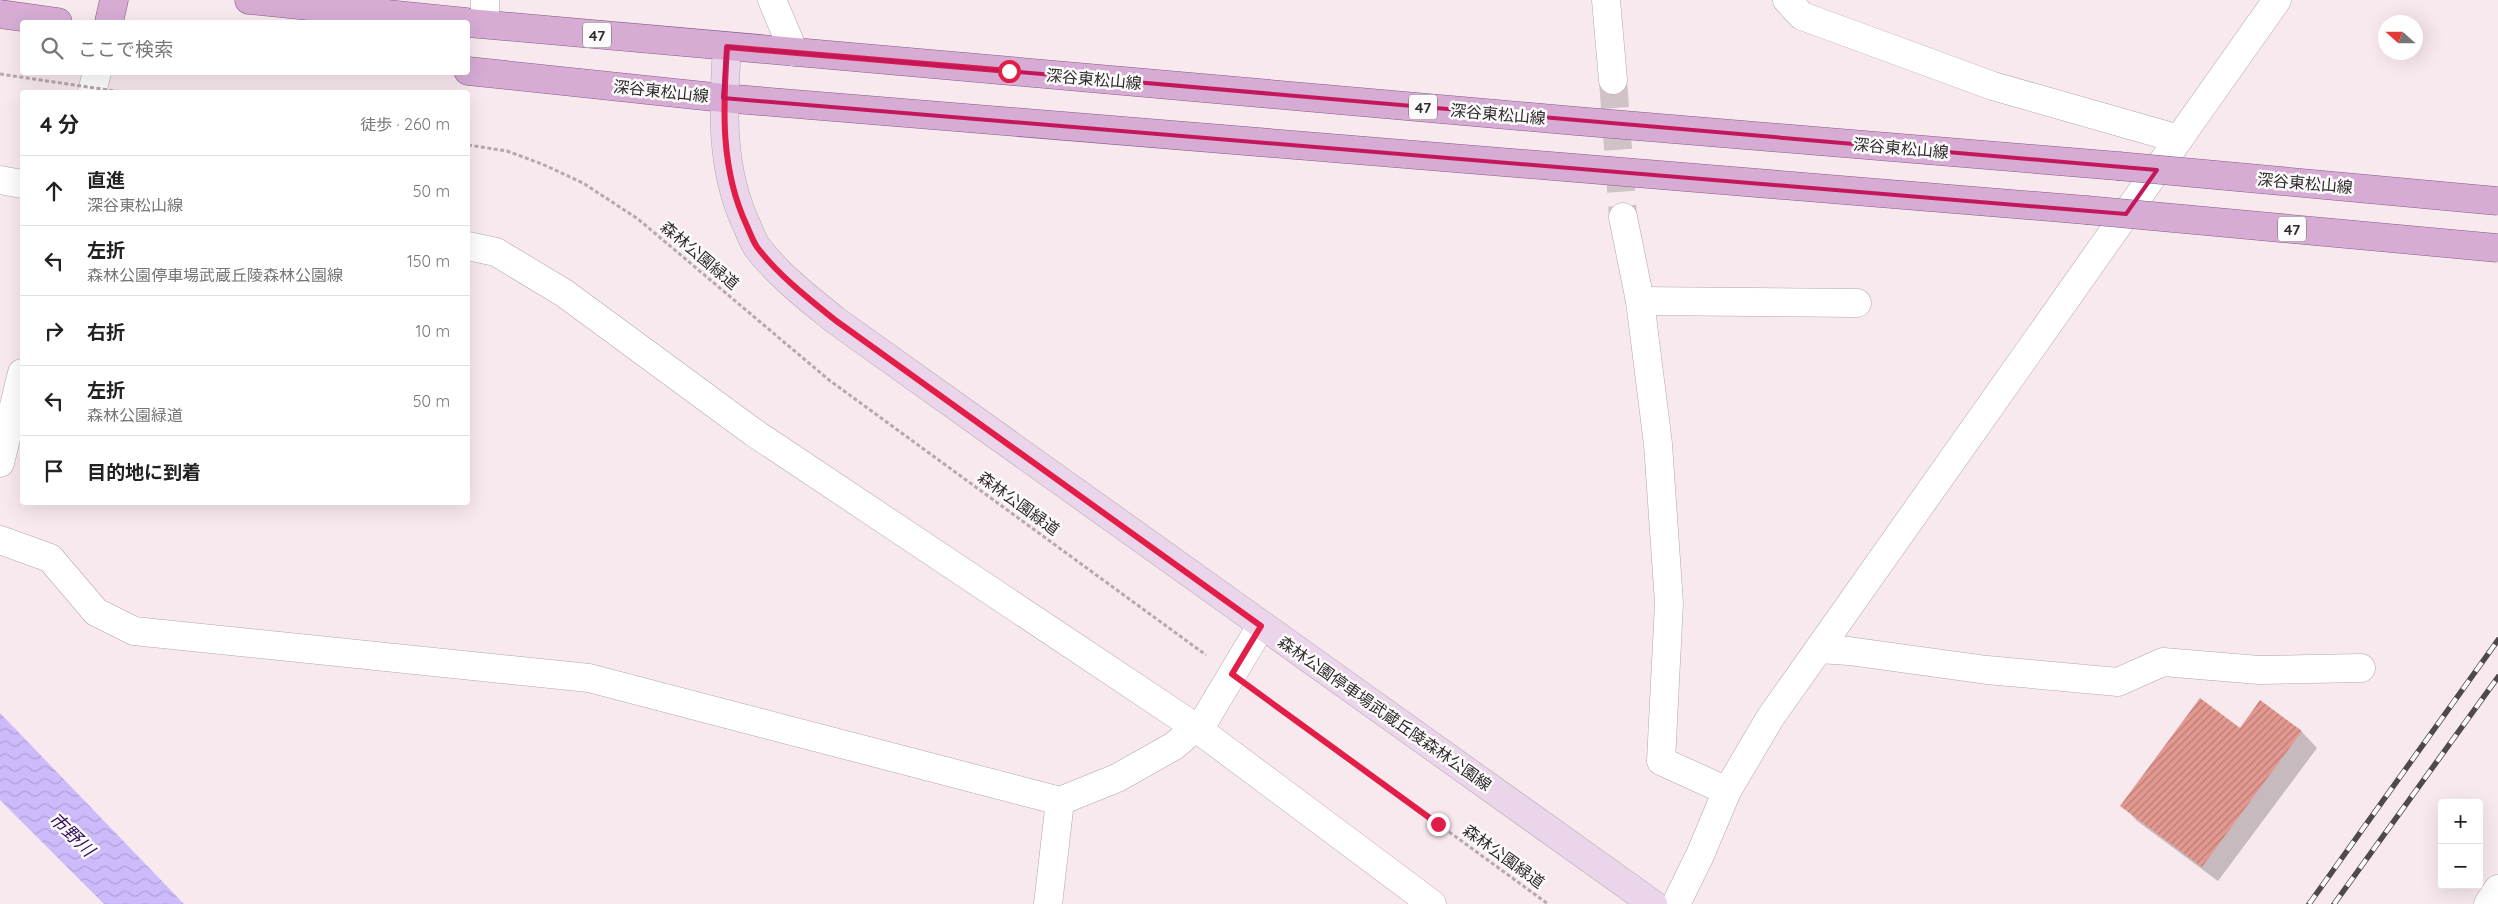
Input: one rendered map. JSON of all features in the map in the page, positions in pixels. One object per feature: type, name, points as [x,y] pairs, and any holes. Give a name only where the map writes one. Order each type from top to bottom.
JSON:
[{"type":"main road","points":[[109,20],[114,0]]},
{"type":"main road","name":"深谷東松山線","points":[[249,0],[476,17],[727,47],[2118,166],[2498,201]]},
{"type":"main road","points":[[0,14],[44,20]]},
{"type":"main road","name":"森林公園停車場武蔵丘陵森林公園線","points":[[727,47],[723,98],[726,154],[736,202],[757,246],[793,285],[835,320],[1261,626],[1653,904]]},
{"type":"main road","name":"深谷東松山線","points":[[470,71],[723,98],[1566,169],[2086,210],[2498,248]]},
{"type":"street","points":[[772,0],[794,52]]},
{"type":"street","points":[[1606,0],[1613,80]]},
{"type":"street","points":[[1787,0],[1802,16],[1994,86],[2179,138]]},
{"type":"street","points":[[1676,904],[1700,855],[1727,791],[1770,718],[2277,0]]},
{"type":"street","points":[[92,90],[96,75]]},
{"type":"street","points":[[0,180],[20,184]]},
{"type":"street","points":[[1623,217],[1640,301],[1658,444],[1669,603],[1661,761],[1727,791]]},
{"type":"street","points":[[470,246],[496,252],[564,293],[753,432],[1195,727],[1432,904]]},
{"type":"street","points":[[1640,301],[1857,303]]},
{"type":"street","points":[[0,463],[20,381]]},
{"type":"street","points":[[0,540],[50,558],[96,612],[134,631],[589,678],[1060,801],[1117,778],[1174,746],[1206,718],[1261,626]]},
{"type":"street","points":[[1819,649],[1849,651],[1987,670],[2118,682],[2163,662],[2259,670],[2361,668]]},
{"type":"street","points":[[1048,904],[1060,801]]},
{"type":"street","points":[[2488,904],[2498,890]]},
{"type":"path","points":[[0,74],[108,90]]},
{"type":"path","name":"森林公園緑道","points":[[470,145],[507,151],[542,164],[583,184],[638,219],[829,380],[1548,904]]},
{"type":"highlighted area","points":[[727,47],[2157,170],[2126,214],[723,98]]},
{"type":"water","name":"市野川","points":[[0,713],[184,904],[104,904],[0,800]]},
{"type":"building","points":[[2200,698],[2240,728],[2260,700],[2302,731],[2202,867],[2120,806]]},
{"type":"tunnel","points":[[1613,80],[1623,217]]},
{"type":"railway","points":[[2309,904],[2498,640]]},
{"type":"railway","points":[[2334,904],[2498,677]]},
{"type":"route","points":[[1009,71],[727,47],[723,98],[726,154],[736,202],[757,246],[793,285],[835,320],[1261,626],[1232,674],[1438,824]]}]
